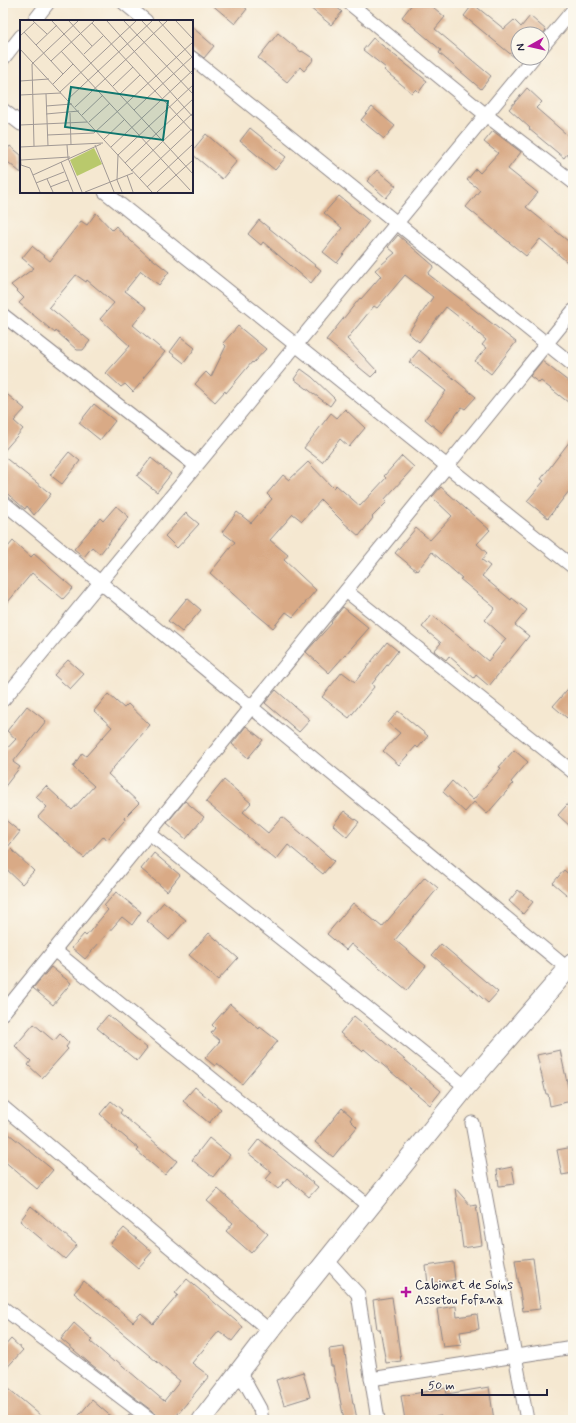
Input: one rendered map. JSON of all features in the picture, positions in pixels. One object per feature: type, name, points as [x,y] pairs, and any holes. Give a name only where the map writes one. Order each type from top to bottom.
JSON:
[{"type":"street","points":[[35,20],[48,3]]},
{"type":"street","points":[[124,3],[145,20]]},
{"type":"street","points":[[349,3],[486,115],[573,182]]},
{"type":"street","points":[[550,37],[573,10]]},
{"type":"street","points":[[3,59],[20,37]]},
{"type":"street","points":[[193,59],[573,365]]},
{"type":"street","points":[[3,700],[526,66]]},
{"type":"street","points":[[3,110],[20,123]]},
{"type":"street","points":[[106,193],[573,567]]},
{"type":"street","points":[[3,1013],[573,311]]},
{"type":"street","points":[[3,315],[196,466]]},
{"type":"street","points":[[3,502],[251,708],[571,969],[466,1087],[270,1331],[202,1420]]},
{"type":"street","points":[[346,591],[573,772]]},
{"type":"street","points":[[149,833],[466,1087]]},
{"type":"street","points":[[54,950],[370,1207]]},
{"type":"street","points":[[3,1107],[270,1331]]},
{"type":"street","points":[[472,1123],[527,1420]]},
{"type":"street","points":[[327,1260],[358,1294],[378,1420]]},
{"type":"street","points":[[3,1308],[151,1420]]},
{"type":"street","points":[[371,1379],[573,1347]]},
{"type":"street","points":[[239,1371],[260,1409],[262,1420]]},
{"type":"building","points":[[210,3],[239,3],[247,9],[235,24]]},
{"type":"building","points":[[304,3],[332,3],[342,12],[331,25]]},
{"type":"building","points":[[413,3],[428,3],[445,17],[435,29],[491,76],[481,89],[439,53],[441,50],[402,17]]},
{"type":"building","points":[[473,4],[504,29],[514,20],[520,26],[510,26],[510,54],[464,16]]},
{"type":"building","points":[[530,16],[541,26],[522,26]]},
{"type":"building","points":[[193,28],[214,46],[204,58],[193,50]]},
{"type":"building","points":[[278,33],[301,52],[302,51],[314,59],[304,71],[300,67],[287,82],[258,58]]},
{"type":"building","points":[[373,38],[427,81],[419,92],[416,89],[412,93],[384,70],[386,68],[363,50]]},
{"type":"building","points":[[527,88],[542,102],[536,108],[573,140],[573,159],[567,154],[564,158],[529,129],[530,128],[509,109]]},
{"type":"building","points":[[372,107],[395,126],[384,139],[361,120]]},
{"type":"building","points":[[250,128],[286,157],[275,170],[240,141]]},
{"type":"building","points":[[493,131],[521,152],[508,169],[538,193],[526,207],[573,245],[573,267],[540,239],[526,256],[466,207],[480,190],[467,180],[476,169],[480,173],[498,153],[484,142]]},
{"type":"building","points":[[206,134],[237,161],[222,179],[193,155],[193,150]]},
{"type":"building","points":[[10,146],[20,154],[20,172],[3,158],[3,155]]},
{"type":"building","points":[[377,170],[396,186],[386,198],[367,181]]},
{"type":"building","points":[[339,196],[369,221],[337,263],[323,252],[342,228],[324,213]]},
{"type":"building","points":[[96,213],[112,230],[116,226],[150,258],[169,272],[159,285],[141,271],[125,291],[147,308],[133,325],[165,352],[133,392],[125,384],[121,387],[106,373],[130,346],[100,319],[114,303],[87,280],[86,282],[76,275],[49,307],[90,341],[83,350],[77,350],[56,331],[55,333],[19,303],[24,298],[11,285],[34,268],[22,258],[32,246],[50,261],[81,221],[87,225]]},
{"type":"building","points":[[259,220],[321,270],[311,283],[263,242],[261,245],[248,234]]},
{"type":"building","points":[[398,235],[434,266],[428,274],[516,342],[491,374],[475,361],[486,348],[482,345],[486,340],[446,307],[419,342],[408,333],[433,297],[405,275],[377,308],[374,306],[347,339],[377,371],[371,377],[326,340],[360,298],[361,299],[381,276],[375,270],[395,253],[388,247]]},
{"type":"building","points":[[238,326],[266,349],[253,363],[252,362],[226,393],[225,391],[215,402],[195,384],[206,372],[211,377],[226,346],[223,343]]},
{"type":"building","points":[[181,337],[195,348],[184,363],[170,352]]},
{"type":"building","points":[[419,350],[476,397],[465,409],[462,407],[442,433],[425,419],[446,391],[409,362]]},
{"type":"building","points":[[542,361],[573,385],[573,406],[541,381],[539,383],[530,376]]},
{"type":"building","points":[[301,369],[312,377],[335,399],[330,406],[294,379]]},
{"type":"building","points":[[3,391],[25,409],[14,421],[23,429],[3,452]]},
{"type":"building","points":[[94,404],[115,421],[100,440],[79,423]]},
{"type":"building","points":[[345,409],[365,428],[349,447],[340,439],[322,462],[304,448],[331,413],[337,418]]},
{"type":"building","points":[[573,437],[573,486],[548,518],[527,501],[544,481],[541,479]]},
{"type":"building","points":[[69,452],[80,461],[62,484],[50,475]]},
{"type":"building","points":[[3,456],[51,494],[34,515],[27,506],[25,509],[3,490]]},
{"type":"building","points":[[402,456],[414,467],[384,500],[387,502],[372,517],[373,518],[359,536],[321,500],[302,521],[293,514],[270,540],[288,555],[284,560],[316,590],[293,617],[286,612],[273,628],[210,573],[235,542],[222,532],[237,512],[251,523],[272,499],[267,494],[283,475],[289,480],[308,462],[333,488],[336,485],[360,506],[386,478],[384,476]]},
{"type":"building","points":[[151,458],[171,474],[157,492],[137,476]]},
{"type":"building","points":[[441,487],[490,530],[477,544],[487,553],[482,560],[490,566],[482,576],[511,600],[512,598],[527,610],[515,625],[529,636],[489,686],[476,675],[474,678],[449,656],[446,660],[434,651],[441,643],[422,627],[432,615],[488,661],[506,639],[485,620],[495,608],[460,579],[462,578],[432,552],[417,571],[395,553],[416,528],[430,540],[452,516],[432,497]]},
{"type":"building","points":[[116,506],[129,517],[100,554],[92,547],[84,557],[74,549],[100,518],[103,521]]},
{"type":"building","points":[[186,513],[199,524],[177,548],[165,536]]},
{"type":"building","points":[[13,541],[31,557],[34,554],[73,588],[63,599],[32,573],[3,608],[3,553]]},
{"type":"building","points":[[187,598],[201,610],[182,632],[168,621]]},
{"type":"building","points":[[343,607],[369,628],[329,673],[306,652],[332,623],[331,622]]},
{"type":"building","points":[[387,642],[398,651],[372,684],[374,687],[349,718],[322,697],[342,672],[355,682]]},
{"type":"building","points":[[68,660],[84,674],[70,689],[54,675]]},
{"type":"building","points":[[573,683],[573,711],[567,718],[553,706]]},
{"type":"building","points":[[276,690],[310,720],[299,732],[265,703]]},
{"type":"building","points":[[108,694],[124,708],[128,704],[150,725],[108,774],[139,803],[124,818],[125,820],[107,840],[104,836],[84,858],[38,817],[47,807],[36,797],[46,786],[72,810],[94,786],[73,767],[82,753],[86,756],[112,727],[94,711]]},
{"type":"building","points":[[27,706],[46,721],[13,762],[20,767],[3,789],[3,753],[16,739],[7,731]]},
{"type":"building","points":[[398,711],[428,736],[418,748],[416,746],[399,765],[383,751],[400,733],[388,723]]},
{"type":"building","points":[[246,726],[263,740],[248,758],[232,744]]},
{"type":"building","points":[[514,750],[528,762],[511,782],[513,784],[487,814],[474,802],[465,812],[443,792],[452,781],[473,800],[501,768],[499,767]]},
{"type":"building","points":[[224,780],[251,803],[243,812],[268,833],[282,817],[334,861],[323,874],[288,845],[276,860],[206,802]]},
{"type":"building","points":[[573,798],[573,829],[558,815]]},
{"type":"building","points":[[185,801],[204,817],[186,839],[167,823]]},
{"type":"building","points":[[344,811],[359,822],[347,837],[333,825]]},
{"type":"building","points":[[3,818],[20,832],[3,853]]},
{"type":"building","points":[[11,849],[34,871],[22,884],[3,866],[3,858]]},
{"type":"building","points":[[154,853],[180,875],[167,891],[141,869]]},
{"type":"building","points":[[564,870],[573,878],[573,900],[553,883]]},
{"type":"building","points":[[425,877],[438,888],[395,940],[426,966],[407,990],[351,944],[346,950],[327,934],[353,903],[382,927]]},
{"type":"building","points":[[518,890],[533,902],[523,914],[509,901]]},
{"type":"building","points":[[116,892],[141,912],[132,925],[122,917],[85,959],[72,948],[84,934],[86,936],[108,910],[104,906]]},
{"type":"building","points":[[164,902],[186,920],[169,940],[147,921]]},
{"type":"building","points":[[209,933],[238,958],[218,980],[189,955]]},
{"type":"building","points":[[441,944],[498,992],[488,1003],[432,955]]},
{"type":"building","points":[[51,967],[71,983],[53,1005],[33,988]]},
{"type":"building","points":[[230,1004],[259,1029],[260,1027],[278,1041],[242,1084],[217,1063],[215,1066],[205,1058],[220,1041],[211,1033],[215,1028],[212,1025]]},
{"type":"building","points":[[108,1015],[147,1048],[137,1061],[97,1028]]},
{"type":"building","points":[[354,1016],[441,1091],[430,1105],[364,1049],[362,1051],[340,1033]]},
{"type":"building","points":[[34,1024],[54,1041],[60,1034],[69,1043],[66,1047],[68,1049],[42,1078],[28,1065],[31,1061],[15,1046]]},
{"type":"building","points":[[560,1050],[571,1101],[550,1106],[537,1055]]},
{"type":"building","points":[[195,1087],[221,1109],[209,1123],[183,1101]]},
{"type":"building","points":[[111,1101],[122,1110],[120,1113],[177,1161],[165,1175],[137,1151],[139,1149],[100,1114]]},
{"type":"building","points":[[342,1108],[352,1117],[350,1120],[357,1127],[333,1157],[315,1142]]},
{"type":"building","points":[[3,1129],[53,1170],[37,1189],[3,1160]]},
{"type":"building","points":[[209,1138],[230,1155],[213,1177],[192,1160]]},
{"type":"building","points":[[259,1139],[318,1187],[309,1197],[287,1178],[278,1189],[266,1179],[272,1172],[248,1153]]},
{"type":"building","points":[[573,1147],[573,1173],[562,1175],[557,1150]]},
{"type":"building","points":[[512,1167],[515,1184],[499,1186],[497,1170]]},
{"type":"building","points":[[455,1188],[471,1206],[476,1205],[482,1245],[463,1248]]},
{"type":"building","points":[[218,1189],[268,1234],[251,1253],[226,1231],[233,1223],[207,1201]]},
{"type":"building","points":[[31,1206],[77,1245],[65,1259],[20,1221]]},
{"type":"building","points":[[124,1228],[152,1252],[138,1268],[110,1244]]},
{"type":"building","points":[[533,1258],[540,1309],[523,1311],[515,1260]]},
{"type":"building","points":[[453,1262],[455,1280],[428,1284],[426,1266]]},
{"type":"building","points":[[187,1279],[243,1327],[232,1341],[219,1331],[192,1363],[209,1376],[173,1420],[159,1420],[156,1414],[88,1362],[61,1339],[74,1323],[93,1340],[91,1342],[114,1362],[116,1360],[164,1401],[180,1381],[74,1293],[84,1281],[133,1322],[141,1313],[153,1324],[178,1295],[175,1293]]},
{"type":"building","points":[[392,1297],[401,1361],[386,1363],[380,1329],[377,1329],[373,1300]]},
{"type":"building","points":[[456,1306],[457,1317],[477,1314],[479,1329],[460,1332],[462,1345],[443,1347],[437,1309]]},
{"type":"building","points":[[11,1339],[23,1350],[3,1372],[3,1348]]},
{"type":"building","points":[[344,1347],[353,1404],[357,1419],[349,1420],[344,1420],[333,1366],[331,1366],[329,1349]]},
{"type":"building","points":[[303,1372],[310,1397],[284,1405],[276,1380]]},
{"type":"building","points":[[3,1384],[46,1420],[3,1420]]},
{"type":"building","points":[[489,1387],[494,1420],[441,1420],[441,1416],[416,1420],[405,1420],[401,1396],[446,1388],[447,1394]]},
{"type":"building","points":[[92,1400],[115,1420],[75,1420]]},
{"type":"building","points":[[129,1414],[138,1420],[124,1420]]},
{"type":"place","name":"Cabinet de Soins Assetou Fofana","points":[[406,1292]]}]
